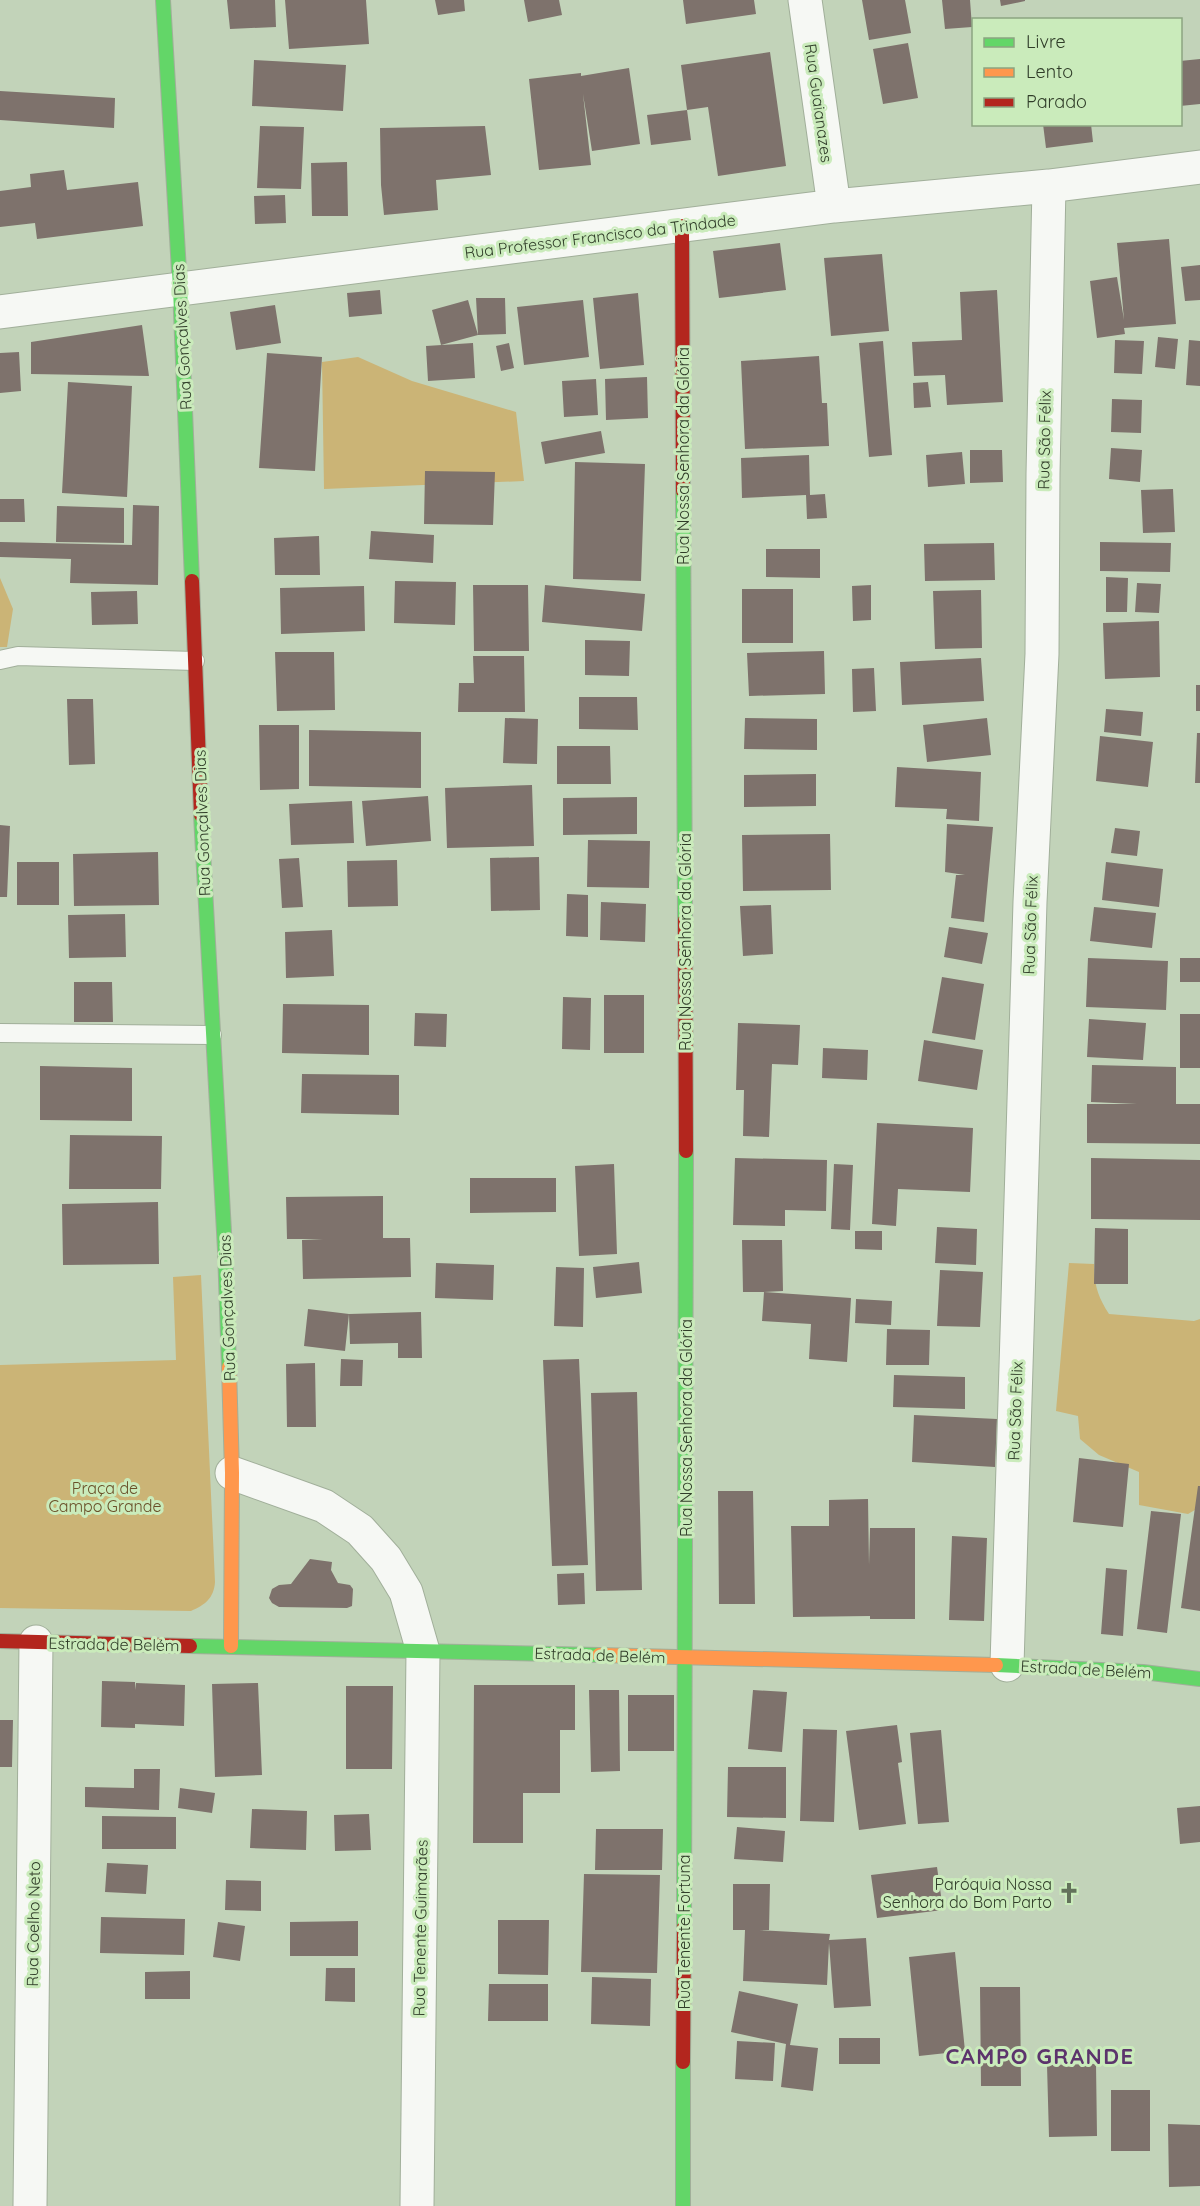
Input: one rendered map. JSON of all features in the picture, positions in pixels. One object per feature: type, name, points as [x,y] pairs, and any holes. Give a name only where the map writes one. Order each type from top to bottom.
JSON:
[{"type":"street","name":"Rua Gonçalves Dias","points":[[163,0],[180,288],[204,894],[225,1250],[232,1473],[231,1646]]},
{"type":"street","name":"Rua Guaianazes","points":[[805,0],[834,206]]},
{"type":"street","name":"Rua Professor Francisco da Trindade","points":[[0,312],[834,206],[1050,186],[1200,168]]},
{"type":"street","name":"Rua São Félix","points":[[1007,1665],[1030,902],[1042,654],[1043,474],[1050,186]]},
{"type":"street","name":"Rua Nossa Senhora da Glória","points":[[682,226],[686,1216],[685,1658]]},
{"type":"street","points":[[232,1473],[324,1506],[360,1530],[386,1559],[406,1592],[423,1651]]},
{"type":"street","name":"Estrada de Belém","points":[[0,1641],[1007,1665],[1143,1672],[1200,1679]]},
{"type":"street","name":"Rua Coelho Neto","points":[[30,2206],[36,1642]]},
{"type":"street","name":"Rua Tenente Guimarães","points":[[417,2206],[423,1651]]},
{"type":"street","name":"Rua Tenente Fortuna","points":[[684,2206],[685,1658]]},
{"type":"lane","points":[[0,660],[18,656],[195,661]]},
{"type":"lane","points":[[0,1033],[213,1035]]},
{"type":"green space","points":[[358,357],[412,381],[516,412],[524,481],[324,489],[322,362]]},
{"type":"green space","points":[[0,578],[13,609],[7,647],[0,647]]},
{"type":"green space","points":[[1069,1263],[1094,1264],[1097,1290],[1109,1314],[1194,1321],[1200,1319],[1200,1507],[1188,1514],[1139,1505],[1139,1472],[1099,1455],[1080,1439],[1078,1416],[1056,1411]]},
{"type":"green space","name":"Praça de Campo Grande","points":[[201,1275],[215,1582],[211,1597],[191,1611],[0,1608],[0,1365],[176,1360],[173,1277]]},
{"type":"building","points":[[227,0],[275,0],[276,27],[230,29]]},
{"type":"building","points":[[285,0],[366,0],[369,44],[289,49]]},
{"type":"building","points":[[435,0],[464,0],[465,11],[438,15]]},
{"type":"building","points":[[524,0],[559,0],[562,15],[528,22]]},
{"type":"building","points":[[683,0],[754,0],[756,14],[686,24]]},
{"type":"building","points":[[862,0],[905,0],[911,33],[869,40]]},
{"type":"building","points":[[942,0],[970,0],[972,27],[945,29]]},
{"type":"building","points":[[1000,0],[1025,0],[1025,1],[1001,6]]},
{"type":"building","points":[[908,43],[918,98],[883,104],[873,49]]},
{"type":"building","points":[[770,52],[786,166],[718,176],[708,107],[687,110],[681,65]]},
{"type":"building","points":[[1200,59],[1200,104],[1182,106],[1182,61]]},
{"type":"building","points":[[254,60],[346,65],[343,111],[252,106]]},
{"type":"building","points":[[629,68],[640,144],[592,151],[583,94],[591,165],[539,170],[529,79],[581,73],[581,76]]},
{"type":"building","points":[[0,91],[115,98],[114,128],[0,120]]},
{"type":"building","points":[[687,110],[691,140],[651,145],[647,115]]},
{"type":"building","points":[[260,126],[304,127],[301,189],[257,188]]},
{"type":"building","points":[[485,126],[491,175],[436,180],[438,210],[384,215],[380,128]]},
{"type":"building","points":[[1043,126],[1091,126],[1093,142],[1046,148]]},
{"type":"building","points":[[347,162],[348,216],[312,216],[311,163]]},
{"type":"building","points":[[64,170],[67,190],[138,182],[143,226],[37,239],[35,223],[0,227],[0,191],[31,187],[30,174]]},
{"type":"building","points":[[285,195],[286,223],[255,224],[254,196]]},
{"type":"building","points":[[1169,239],[1176,324],[1124,328],[1125,334],[1097,338],[1090,281],[1117,277],[1124,320],[1117,243]]},
{"type":"building","points":[[780,243],[786,290],[719,298],[713,251]]},
{"type":"building","points":[[882,254],[889,331],[831,336],[824,258]]},
{"type":"building","points":[[1200,265],[1200,300],[1185,301],[1181,267]]},
{"type":"building","points":[[380,290],[382,314],[349,317],[347,293]]},
{"type":"building","points":[[997,290],[1003,402],[947,405],[945,375],[914,376],[912,342],[962,340],[960,292]]},
{"type":"building","points":[[638,293],[644,365],[600,369],[593,298]]},
{"type":"building","points":[[476,298],[505,298],[506,334],[478,335]]},
{"type":"building","points":[[468,300],[478,335],[441,345],[432,310]]},
{"type":"building","points":[[583,300],[589,357],[524,365],[517,307]]},
{"type":"building","points":[[275,305],[281,343],[236,350],[230,312]]},
{"type":"building","points":[[142,325],[149,376],[31,374],[31,342]]},
{"type":"building","points":[[1158,337],[1178,339],[1175,369],[1155,367]]},
{"type":"building","points":[[1115,340],[1144,341],[1142,374],[1114,373]]},
{"type":"building","points":[[1189,340],[1200,341],[1200,386],[1186,385]]},
{"type":"building","points":[[883,341],[892,455],[869,457],[859,343]]},
{"type":"building","points":[[473,343],[475,378],[428,381],[426,346]]},
{"type":"building","points":[[509,343],[514,368],[501,371],[496,346]]},
{"type":"building","points":[[19,352],[21,391],[0,393],[0,353]]},
{"type":"building","points":[[267,353],[322,357],[315,471],[259,468]]},
{"type":"building","points":[[819,356],[822,403],[827,403],[829,446],[745,449],[741,361]]},
{"type":"building","points":[[647,377],[648,418],[606,420],[605,379]]},
{"type":"building","points":[[596,379],[598,415],[564,417],[562,381]]},
{"type":"building","points":[[68,382],[132,386],[127,497],[62,493]]},
{"type":"building","points":[[928,382],[931,407],[914,408],[913,383]]},
{"type":"building","points":[[1112,399],[1142,400],[1141,433],[1111,432]]},
{"type":"building","points":[[601,431],[605,453],[545,464],[541,442]]},
{"type":"building","points":[[1111,448],[1142,450],[1140,482],[1109,479]]},
{"type":"building","points":[[970,450],[1002,450],[1003,482],[970,483]]},
{"type":"building","points":[[962,452],[965,484],[928,487],[926,455]]},
{"type":"building","points":[[809,455],[810,495],[825,494],[827,518],[807,519],[806,495],[742,498],[741,458]]},
{"type":"building","points":[[575,462],[645,464],[641,581],[573,579]]},
{"type":"building","points":[[425,471],[495,472],[493,525],[424,524]]},
{"type":"building","points":[[1173,489],[1175,532],[1143,533],[1141,490]]},
{"type":"building","points":[[0,499],[24,499],[25,522],[0,522]]},
{"type":"building","points":[[133,505],[159,506],[158,585],[70,583],[71,559],[0,557],[0,542],[132,545]]},
{"type":"building","points":[[57,506],[124,508],[124,543],[56,542]]},
{"type":"building","points":[[371,531],[434,535],[433,563],[369,559]]},
{"type":"building","points":[[319,536],[320,575],[275,575],[274,538]]},
{"type":"building","points":[[1100,542],[1171,543],[1170,572],[1100,571]]},
{"type":"building","points":[[994,543],[995,580],[925,581],[924,544]]},
{"type":"building","points":[[766,549],[820,549],[820,578],[766,577]]},
{"type":"building","points":[[1106,577],[1128,578],[1127,612],[1106,612]]},
{"type":"building","points":[[395,581],[456,582],[455,625],[394,623]]},
{"type":"building","points":[[1137,583],[1161,584],[1159,613],[1135,612]]},
{"type":"building","points":[[473,585],[528,585],[529,651],[474,651]]},
{"type":"building","points":[[545,585],[645,594],[642,631],[542,622]]},
{"type":"building","points":[[871,585],[871,620],[853,621],[852,586]]},
{"type":"building","points":[[364,586],[365,631],[281,634],[280,588]]},
{"type":"building","points":[[742,589],[793,589],[793,643],[742,643]]},
{"type":"building","points":[[981,590],[982,648],[935,649],[933,591]]},
{"type":"building","points":[[137,591],[138,624],[92,625],[91,592]]},
{"type":"building","points":[[1159,621],[1160,677],[1105,679],[1103,623]]},
{"type":"building","points":[[585,640],[630,641],[629,676],[585,675]]},
{"type":"building","points":[[824,651],[825,694],[749,696],[747,653]]},
{"type":"building","points":[[275,652],[334,652],[335,710],[277,711]]},
{"type":"building","points":[[473,656],[524,656],[525,712],[458,712],[459,683],[474,683]]},
{"type":"building","points":[[981,658],[984,701],[902,705],[900,662]]},
{"type":"building","points":[[874,668],[876,711],[853,712],[852,669]]},
{"type":"building","points":[[1196,685],[1200,685],[1200,711],[1196,711]]},
{"type":"building","points":[[579,697],[637,697],[638,730],[579,729]]},
{"type":"building","points":[[67,699],[93,699],[95,764],[69,765]]},
{"type":"building","points":[[1106,709],[1143,712],[1141,736],[1104,732]]},
{"type":"building","points":[[505,718],[538,719],[537,764],[503,763]]},
{"type":"building","points":[[745,718],[817,719],[817,750],[744,749]]},
{"type":"building","points":[[987,718],[991,755],[927,762],[923,725]]},
{"type":"building","points":[[259,725],[299,725],[299,789],[260,790]]},
{"type":"building","points":[[309,730],[421,732],[421,788],[309,786]]},
{"type":"building","points":[[1197,733],[1200,733],[1200,783],[1195,783]]},
{"type":"building","points":[[1100,736],[1153,742],[1148,787],[1096,781]]},
{"type":"building","points":[[557,746],[610,746],[611,784],[557,784]]},
{"type":"building","points":[[897,767],[981,772],[979,821],[946,819],[947,809],[895,807]]},
{"type":"building","points":[[816,774],[816,806],[744,807],[744,775]]},
{"type":"building","points":[[532,785],[534,846],[447,848],[445,788]]},
{"type":"building","points":[[428,796],[431,841],[366,846],[362,801]]},
{"type":"building","points":[[637,797],[637,834],[563,835],[563,798]]},
{"type":"building","points":[[352,801],[354,843],[291,845],[289,804]]},
{"type":"building","points":[[947,824],[993,827],[984,922],[951,918],[956,875],[965,875],[945,872]]},
{"type":"building","points":[[0,825],[10,826],[7,897],[0,897]]},
{"type":"building","points":[[1115,828],[1140,831],[1137,856],[1111,853]]},
{"type":"building","points":[[830,834],[831,890],[743,891],[742,835]]},
{"type":"building","points":[[588,840],[650,841],[649,888],[587,887]]},
{"type":"building","points":[[158,852],[159,905],[74,906],[73,854]]},
{"type":"building","points":[[539,857],[540,910],[491,911],[490,858]]},
{"type":"building","points":[[299,858],[303,907],[282,908],[279,859]]},
{"type":"building","points":[[397,860],[398,906],[348,907],[347,861]]},
{"type":"building","points":[[17,862],[59,862],[59,905],[17,905]]},
{"type":"building","points":[[1106,862],[1163,869],[1159,907],[1102,900]]},
{"type":"building","points":[[567,894],[588,895],[588,937],[566,936]]},
{"type":"building","points":[[601,902],[646,904],[645,942],[600,940]]},
{"type":"building","points":[[771,905],[773,954],[743,956],[740,906]]},
{"type":"building","points":[[1094,907],[1156,913],[1152,948],[1090,941]]},
{"type":"building","points":[[125,914],[126,957],[69,958],[68,915]]},
{"type":"building","points":[[949,927],[988,933],[982,964],[944,957]]},
{"type":"building","points":[[332,930],[334,976],[286,978],[285,932]]},
{"type":"building","points":[[1088,958],[1168,961],[1166,1010],[1086,1007]]},
{"type":"building","points":[[1180,958],[1200,958],[1200,982],[1180,982]]},
{"type":"building","points":[[942,977],[984,984],[975,1040],[932,1033]]},
{"type":"building","points":[[74,982],[112,982],[113,1022],[74,1022]]},
{"type":"building","points":[[604,995],[644,995],[644,1053],[604,1053]]},
{"type":"building","points":[[563,997],[591,998],[590,1050],[562,1049]]},
{"type":"building","points":[[283,1004],[369,1005],[369,1055],[282,1053]]},
{"type":"building","points":[[415,1013],[447,1014],[446,1047],[414,1046]]},
{"type":"building","points":[[1180,1014],[1200,1014],[1200,1068],[1180,1068]]},
{"type":"building","points":[[1089,1019],[1146,1023],[1143,1060],[1087,1057]]},
{"type":"building","points":[[738,1023],[800,1025],[798,1065],[772,1064],[769,1137],[743,1136],[744,1090],[736,1090]]},
{"type":"building","points":[[924,1040],[983,1050],[977,1090],[918,1081]]},
{"type":"building","points":[[823,1048],[868,1050],[867,1080],[822,1078]]},
{"type":"building","points":[[1092,1065],[1176,1067],[1176,1104],[1200,1104],[1200,1144],[1087,1143],[1087,1104],[1137,1104],[1091,1102]]},
{"type":"building","points":[[40,1066],[132,1068],[132,1121],[40,1120]]},
{"type":"building","points":[[302,1074],[399,1075],[399,1115],[301,1113]]},
{"type":"building","points":[[877,1123],[973,1128],[970,1192],[898,1189],[896,1226],[872,1224]]},
{"type":"building","points":[[70,1135],[162,1136],[161,1189],[69,1189]]},
{"type":"building","points":[[735,1158],[827,1160],[826,1211],[785,1210],[785,1226],[733,1225]]},
{"type":"building","points":[[1091,1158],[1200,1160],[1200,1220],[1091,1219]]},
{"type":"building","points":[[614,1164],[617,1254],[579,1256],[575,1166]]},
{"type":"building","points":[[834,1164],[853,1165],[850,1230],[831,1229]]},
{"type":"building","points":[[470,1178],[556,1178],[556,1212],[470,1213]]},
{"type":"building","points":[[383,1196],[383,1238],[410,1238],[411,1277],[303,1279],[302,1240],[323,1239],[287,1239],[286,1197]]},
{"type":"building","points":[[158,1202],[159,1264],[63,1265],[62,1204]]},
{"type":"building","points":[[937,1227],[977,1229],[976,1265],[935,1263]]},
{"type":"building","points":[[1095,1228],[1128,1229],[1128,1284],[1094,1284]]},
{"type":"building","points":[[855,1231],[882,1231],[882,1250],[855,1249]]},
{"type":"building","points":[[742,1240],[782,1240],[783,1291],[743,1292]]},
{"type":"building","points":[[639,1262],[642,1293],[596,1298],[593,1267]]},
{"type":"building","points":[[436,1263],[494,1265],[493,1300],[435,1298]]},
{"type":"building","points":[[556,1267],[584,1268],[583,1327],[554,1326]]},
{"type":"building","points":[[940,1270],[983,1272],[980,1327],[937,1326]]},
{"type":"building","points":[[764,1292],[851,1298],[847,1362],[809,1359],[811,1324],[762,1321]]},
{"type":"building","points":[[856,1299],[892,1301],[891,1325],[855,1323]]},
{"type":"building","points":[[308,1309],[349,1314],[345,1351],[304,1346]]},
{"type":"building","points":[[421,1312],[422,1358],[398,1358],[398,1343],[350,1344],[349,1314]]},
{"type":"building","points":[[887,1329],[930,1330],[929,1365],[886,1365]]},
{"type":"building","points":[[341,1359],[363,1360],[362,1386],[340,1386]]},
{"type":"building","points":[[579,1359],[588,1565],[552,1566],[543,1360]]},
{"type":"building","points":[[315,1363],[316,1427],[287,1427],[286,1364]]},
{"type":"building","points":[[894,1375],[965,1377],[965,1409],[893,1407]]},
{"type":"building","points":[[637,1392],[642,1590],[596,1591],[591,1393]]},
{"type":"building","points":[[914,1415],[997,1419],[995,1467],[912,1462]]},
{"type":"building","points":[[1079,1458],[1129,1464],[1123,1527],[1073,1522]]},
{"type":"building","points":[[1198,1486],[1200,1486],[1200,1611],[1181,1608]]},
{"type":"building","points":[[718,1491],[753,1491],[755,1604],[719,1604]]},
{"type":"building","points":[[868,1499],[869,1565],[870,1528],[915,1528],[915,1619],[870,1619],[870,1616],[793,1617],[791,1526],[829,1526],[829,1500]]},
{"type":"building","points":[[1151,1511],[1181,1514],[1167,1633],[1137,1629]]},
{"type":"building","points":[[952,1536],[987,1538],[984,1621],[949,1620]]},
{"type":"building","points":[[310,1559],[332,1562],[331,1570],[338,1583],[350,1585],[353,1589],[352,1606],[347,1608],[279,1607],[272,1603],[269,1598],[272,1589],[279,1585],[291,1584]]},
{"type":"building","points":[[1106,1568],[1127,1570],[1123,1636],[1101,1634]]},
{"type":"building","points":[[584,1573],[585,1604],[558,1605],[557,1574]]},
{"type":"building","points":[[102,1681],[135,1682],[135,1690],[136,1683],[185,1685],[184,1726],[135,1724],[135,1728],[101,1727]]},
{"type":"building","points":[[258,1683],[262,1775],[215,1777],[212,1684]]},
{"type":"building","points":[[474,1685],[575,1685],[575,1730],[560,1730],[560,1793],[523,1793],[523,1843],[473,1843]]},
{"type":"building","points":[[346,1686],[393,1686],[392,1769],[346,1769]]},
{"type":"building","points":[[589,1690],[619,1690],[620,1771],[591,1772]]},
{"type":"building","points":[[753,1690],[787,1692],[782,1752],[748,1749]]},
{"type":"building","points":[[628,1695],[674,1695],[674,1751],[628,1751]]},
{"type":"building","points":[[0,1720],[13,1720],[12,1767],[0,1767]]},
{"type":"building","points":[[897,1725],[902,1762],[898,1763],[906,1824],[859,1830],[846,1731]]},
{"type":"building","points":[[803,1729],[837,1730],[834,1822],[800,1821]]},
{"type":"building","points":[[941,1730],[949,1822],[918,1824],[910,1733]]},
{"type":"building","points":[[728,1767],[786,1767],[786,1818],[727,1817]]},
{"type":"building","points":[[134,1769],[160,1769],[159,1810],[85,1807],[85,1787],[134,1788]]},
{"type":"building","points":[[180,1788],[215,1793],[212,1813],[178,1808]]},
{"type":"building","points":[[1200,1806],[1200,1842],[1180,1844],[1177,1808]]},
{"type":"building","points":[[252,1809],[307,1811],[306,1850],[250,1848]]},
{"type":"building","points":[[369,1814],[371,1850],[335,1851],[334,1815]]},
{"type":"building","points":[[102,1816],[176,1817],[176,1849],[102,1849]]},
{"type":"building","points":[[737,1827],[785,1831],[783,1862],[734,1859]]},
{"type":"building","points":[[596,1829],[663,1829],[662,1870],[595,1870]]},
{"type":"building","points":[[107,1863],[148,1865],[146,1894],[105,1892]]},
{"type":"building","points":[[937,1867],[943,1910],[877,1918],[871,1875]]},
{"type":"building","points":[[584,1874],[660,1875],[657,1973],[581,1972]]},
{"type":"building","points":[[226,1880],[261,1881],[261,1911],[225,1910]]},
{"type":"building","points":[[733,1884],[770,1884],[769,1930],[759,1930],[830,1934],[829,1940],[866,1938],[871,2006],[834,2008],[829,1943],[827,1985],[743,1981],[745,1930],[733,1930]]},
{"type":"building","points":[[101,1917],[185,1919],[184,1955],[100,1953]]},
{"type":"building","points":[[498,1920],[549,1920],[548,1975],[498,1974]]},
{"type":"building","points":[[358,1921],[358,1956],[290,1956],[290,1922]]},
{"type":"building","points":[[218,1922],[245,1926],[240,1961],[213,1957]]},
{"type":"building","points":[[955,1952],[965,2051],[919,2056],[909,1957]]},
{"type":"building","points":[[326,1968],[355,1968],[355,2002],[325,2001]]},
{"type":"building","points":[[190,1971],[190,1999],[145,1999],[145,1972]]},
{"type":"building","points":[[592,1977],[651,1979],[650,2026],[591,2024]]},
{"type":"building","points":[[489,1984],[548,1984],[548,2021],[488,2021]]},
{"type":"building","points":[[980,1987],[1020,1987],[1021,2086],[981,2086]]},
{"type":"building","points":[[739,1991],[798,2004],[790,2045],[818,2048],[813,2091],[781,2087],[786,2044],[731,2032]]},
{"type":"building","points":[[839,2038],[880,2038],[880,2064],[839,2064]]},
{"type":"building","points":[[737,2041],[775,2043],[773,2081],[735,2079]]},
{"type":"building","points":[[1096,2064],[1097,2136],[1049,2137],[1047,2065]]},
{"type":"building","points":[[1111,2090],[1150,2090],[1150,2151],[1111,2151]]},
{"type":"building","points":[[1168,2124],[1200,2125],[1200,2186],[1169,2187]]},
{"type":"traffic: fast","points":[[163,0],[180,288],[192,581]]},
{"type":"traffic: fast","points":[[683,491],[685,920]]},
{"type":"traffic: fast","points":[[201,815],[225,1250],[229,1367]]},
{"type":"traffic: fast","points":[[684,1927],[686,1151]]},
{"type":"traffic: fast","points":[[190,1646],[599,1655]]},
{"type":"traffic: fast","points":[[996,1665],[1143,1672],[1200,1679]]},
{"type":"traffic: fast","points":[[683,2062],[683,2206]]},
{"type":"traffic: slow","points":[[229,1367],[232,1473],[231,1646]]},
{"type":"traffic: slow","points":[[599,1655],[996,1665]]},
{"type":"traffic: jam","points":[[682,226],[683,491]]},
{"type":"traffic: jam","points":[[192,581],[201,815]]},
{"type":"traffic: jam","points":[[685,920],[686,1151]]},
{"type":"traffic: jam","points":[[0,1641],[190,1646]]},
{"type":"traffic: jam","points":[[683,2062],[684,1927]]},
{"type":"place","name":"Paróquia Nossa Senhora do Bom Parto","points":[[1069,1893]]},
{"type":"district","name":"CAMPO GRANDE","points":[[1040,2056]]}]
